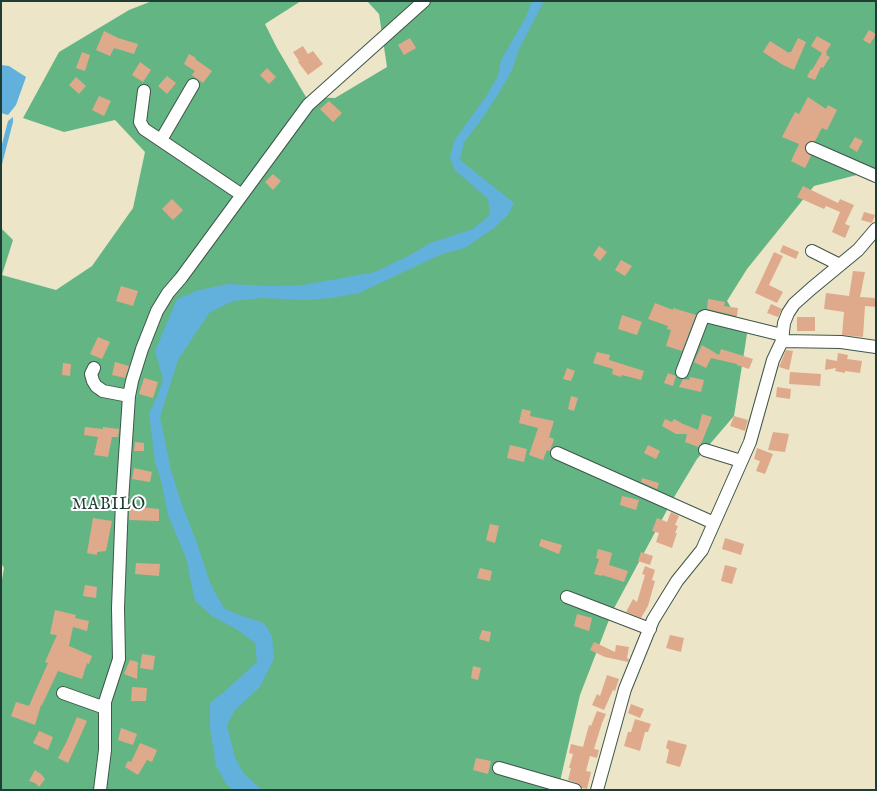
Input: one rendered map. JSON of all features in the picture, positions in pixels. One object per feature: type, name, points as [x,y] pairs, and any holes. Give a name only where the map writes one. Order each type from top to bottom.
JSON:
[{"type":"street","points":[[100,790],[105,750],[105,702],[119,659],[119,578],[122,501],[129,396],[142,349],[157,311],[168,293],[181,278],[308,105],[424,1]]},
{"type":"street","points":[[161,140],[193,85]]},
{"type":"street","points":[[144,91],[140,122],[141,126],[242,195]]},
{"type":"street","points":[[812,148],[876,176]]},
{"type":"street","points":[[596,790],[625,689],[653,620],[677,581],[702,550],[750,442],[773,360],[782,338],[784,323],[788,313],[794,304],[858,250],[876,229]]},
{"type":"street","points":[[812,251],[840,265]]},
{"type":"street","points":[[682,372],[703,317],[705,316],[782,338],[841,342],[876,347]]},
{"type":"street","points":[[94,368],[91,374],[93,382],[96,386],[103,391],[129,396]]},
{"type":"street","points":[[705,450],[741,461]]},
{"type":"street","points":[[557,453],[714,523]]},
{"type":"street","points":[[566,597],[650,629]]},
{"type":"street","points":[[63,693],[105,708]]},
{"type":"street","points":[[499,768],[575,790]]},
{"type":"green space","points":[[152,1],[301,1],[265,24],[277,48],[306,97],[335,98],[387,67],[379,14],[367,1],[876,1],[876,170],[814,186],[747,269],[727,301],[747,334],[734,416],[697,459],[673,499],[612,612],[580,695],[558,790],[1,790],[1,585],[4,568],[1,563],[1,228],[13,240],[2,275],[56,290],[92,266],[133,208],[145,152],[115,120],[64,132],[23,118],[59,52],[129,10]]},
{"type":"water","points":[[532,1],[544,1],[519,49],[512,70],[499,93],[464,142],[460,160],[514,203],[508,215],[494,228],[465,248],[442,254],[359,293],[331,298],[305,300],[261,298],[233,301],[209,313],[178,360],[160,417],[171,470],[181,502],[211,585],[224,608],[239,615],[264,623],[272,636],[274,659],[260,687],[235,710],[227,725],[235,758],[244,774],[262,790],[233,790],[227,785],[216,766],[210,728],[210,703],[257,662],[255,643],[236,629],[212,616],[195,601],[186,558],[168,515],[161,480],[155,462],[149,413],[158,395],[163,379],[155,351],[177,299],[199,290],[228,284],[273,286],[303,285],[375,272],[412,254],[430,243],[473,229],[490,215],[488,199],[455,170],[450,158],[454,141],[487,95],[498,76],[501,60],[526,17]]},
{"type":"water","points":[[1,65],[9,66],[26,77],[16,105],[8,115],[1,113]]},
{"type":"water","points":[[13,117],[1,168],[1,148],[8,121]]},
{"type":"building","points":[[869,30],[876,34],[870,44],[863,40]]},
{"type":"building","points":[[104,31],[118,38],[138,44],[134,54],[114,48],[110,56],[96,50]]},
{"type":"building","points":[[817,36],[831,44],[826,52],[826,55],[830,57],[823,68],[821,67],[815,80],[807,77],[822,53],[811,46]]},
{"type":"building","points":[[410,38],[416,48],[404,55],[398,45]]},
{"type":"building","points":[[798,38],[806,42],[794,70],[763,52],[770,41],[789,53],[791,52]]},
{"type":"building","points":[[303,46],[308,54],[313,51],[323,64],[308,75],[298,62],[299,61],[293,52]]},
{"type":"building","points":[[82,52],[90,55],[85,71],[76,68]]},
{"type":"building","points":[[189,54],[212,71],[203,83],[192,75],[195,71],[184,64]]},
{"type":"building","points":[[140,62],[151,70],[143,82],[132,75]]},
{"type":"building","points":[[267,68],[276,77],[269,84],[260,75]]},
{"type":"building","points":[[167,76],[176,83],[167,94],[158,86]]},
{"type":"building","points":[[76,77],[86,86],[79,94],[69,85]]},
{"type":"building","points":[[99,96],[111,101],[104,116],[92,110]]},
{"type":"building","points":[[808,97],[826,109],[828,105],[837,110],[827,130],[822,128],[815,141],[811,141],[805,145],[806,152],[811,156],[805,168],[791,161],[799,144],[782,137],[795,112],[799,114]]},
{"type":"building","points":[[329,101],[342,113],[333,122],[320,109]]},
{"type":"building","points":[[855,137],[863,141],[857,152],[849,147]]},
{"type":"building","points":[[273,174],[281,181],[273,190],[265,182]]},
{"type":"building","points":[[803,186],[838,203],[840,199],[854,205],[845,224],[850,226],[845,238],[832,232],[840,212],[826,206],[824,209],[797,197]]},
{"type":"building","points":[[172,199],[183,210],[173,220],[162,209]]},
{"type":"building","points":[[864,212],[875,215],[872,223],[861,220]]},
{"type":"building","points":[[783,245],[799,252],[796,259],[780,252]]},
{"type":"building","points":[[599,246],[607,252],[600,261],[593,255]]},
{"type":"building","points":[[774,252],[783,256],[769,285],[783,292],[777,303],[755,293]]},
{"type":"building","points":[[621,260],[632,266],[625,276],[615,270]]},
{"type":"building","points":[[853,271],[865,272],[860,297],[876,298],[876,307],[865,306],[863,337],[842,335],[844,312],[824,309],[826,293],[849,296]]},
{"type":"building","points":[[121,286],[138,291],[133,306],[116,301]]},
{"type":"building","points":[[708,299],[725,302],[724,306],[738,308],[737,316],[707,309]]},
{"type":"building","points":[[655,303],[673,310],[673,308],[696,315],[682,351],[666,346],[671,330],[667,329],[668,326],[648,319]]},
{"type":"building","points":[[771,304],[782,309],[778,317],[767,313]]},
{"type":"building","points":[[622,315],[642,322],[637,335],[618,329]]},
{"type":"building","points":[[797,317],[815,317],[815,331],[797,331]]},
{"type":"building","points":[[98,337],[110,342],[102,359],[90,354]]},
{"type":"building","points":[[702,345],[719,355],[721,349],[753,359],[749,369],[737,364],[711,358],[706,368],[694,362]]},
{"type":"building","points":[[786,350],[793,351],[789,370],[779,367]]},
{"type":"building","points":[[597,352],[610,355],[609,360],[644,371],[641,380],[612,374],[613,369],[593,363]]},
{"type":"building","points":[[838,353],[848,355],[847,359],[862,361],[860,373],[835,371],[836,368],[825,370],[826,359],[837,361]]},
{"type":"building","points":[[115,362],[129,366],[125,378],[112,375]]},
{"type":"building","points":[[63,363],[71,364],[70,376],[62,375]]},
{"type":"building","points":[[567,368],[575,371],[571,381],[563,379]]},
{"type":"building","points":[[790,372],[821,374],[820,386],[789,384]]},
{"type":"building","points":[[668,373],[676,376],[673,386],[664,383]]},
{"type":"building","points":[[690,377],[704,380],[701,392],[679,387],[683,379],[689,380]]},
{"type":"building","points":[[144,378],[158,382],[153,398],[139,394]]},
{"type":"building","points":[[777,387],[791,389],[790,399],[776,397]]},
{"type":"building","points":[[571,396],[578,398],[574,411],[568,409]]},
{"type":"building","points":[[522,409],[531,411],[530,416],[554,421],[549,437],[554,439],[550,451],[547,450],[543,460],[529,455],[538,428],[519,423]]},
{"type":"building","points":[[702,414],[712,417],[701,444],[698,447],[685,442],[687,434],[676,434],[662,426],[665,419],[672,422],[674,419],[698,430]]},
{"type":"building","points":[[734,416],[748,420],[745,431],[730,426]]},
{"type":"building","points":[[85,427],[119,429],[118,437],[112,437],[108,457],[94,455],[98,437],[84,435]]},
{"type":"building","points":[[773,432],[789,434],[785,452],[768,450]]},
{"type":"building","points":[[135,442],[144,443],[144,451],[134,451]]},
{"type":"building","points":[[510,445],[527,449],[524,462],[507,458]]},
{"type":"building","points":[[648,445],[660,451],[656,459],[644,453]]},
{"type":"building","points":[[757,448],[773,454],[765,474],[756,471],[760,461],[754,459]]},
{"type":"building","points":[[134,468],[152,472],[150,482],[132,479]]},
{"type":"building","points":[[642,478],[659,483],[657,489],[641,482]]},
{"type":"building","points":[[622,496],[639,500],[636,510],[620,505]]},
{"type":"building","points":[[129,506],[159,509],[159,521],[129,520]]},
{"type":"building","points":[[671,512],[679,516],[675,525],[678,526],[672,548],[656,542],[659,533],[652,531],[657,518],[667,522]]},
{"type":"building","points":[[93,518],[112,521],[106,551],[97,552],[97,555],[87,553]]},
{"type":"building","points":[[490,524],[499,526],[495,543],[486,540]]},
{"type":"building","points":[[725,538],[744,544],[741,555],[722,549]]},
{"type":"building","points":[[541,539],[562,545],[559,554],[539,546]]},
{"type":"building","points":[[598,549],[612,553],[609,565],[628,571],[624,582],[594,574],[599,559],[596,558]]},
{"type":"building","points":[[641,552],[653,556],[650,565],[638,561]]},
{"type":"building","points":[[136,563],[160,564],[159,576],[135,574]]},
{"type":"building","points":[[725,565],[737,568],[732,584],[721,581]]},
{"type":"building","points":[[645,566],[655,570],[652,580],[655,581],[648,606],[641,618],[626,612],[633,599],[637,602],[645,575],[642,574]]},
{"type":"building","points":[[480,568],[492,571],[490,581],[477,578]]},
{"type":"building","points":[[85,585],[97,587],[96,598],[83,596]]},
{"type":"building","points":[[55,610],[76,615],[75,618],[89,621],[87,631],[73,627],[69,646],[92,656],[89,664],[87,663],[82,679],[58,671],[41,705],[35,725],[11,716],[16,702],[29,706],[48,663],[45,662],[57,635],[50,634]]},
{"type":"building","points":[[577,614],[592,618],[589,631],[574,626]]},
{"type":"building","points":[[482,630],[491,632],[489,642],[479,639]]},
{"type":"building","points":[[670,635],[684,638],[681,652],[666,648]]},
{"type":"building","points":[[594,642],[615,652],[616,645],[629,647],[627,658],[629,659],[628,662],[605,657],[590,650]]},
{"type":"building","points":[[142,654],[155,656],[153,670],[140,668]]},
{"type":"building","points":[[130,660],[138,662],[137,679],[124,674]]},
{"type":"building","points":[[473,666],[481,668],[478,680],[471,678]]},
{"type":"building","points":[[607,675],[619,679],[615,691],[613,690],[604,710],[592,705],[597,694],[600,696]]},
{"type":"building","points":[[132,687],[147,688],[146,701],[131,701]]},
{"type":"building","points":[[631,704],[644,709],[640,718],[628,713]]},
{"type":"building","points":[[597,711],[606,714],[594,749],[599,750],[597,758],[590,756],[586,771],[591,772],[587,789],[582,788],[577,783],[568,780],[571,768],[569,768],[573,754],[569,753],[571,744],[583,747],[589,725],[591,726]]},
{"type":"building","points":[[77,717],[87,721],[68,763],[58,758]]},
{"type":"building","points":[[635,719],[651,724],[648,732],[645,732],[640,751],[624,746],[628,732],[631,732]]},
{"type":"building","points":[[121,728],[137,734],[133,745],[118,740]]},
{"type":"building","points":[[39,731],[53,737],[48,750],[33,743]]},
{"type":"building","points":[[668,740],[687,745],[680,767],[666,763],[669,750],[666,748]]},
{"type":"building","points":[[140,743],[157,750],[152,762],[147,760],[138,775],[125,767],[128,761],[131,762]]},
{"type":"building","points":[[476,758],[491,761],[488,774],[473,770]]},
{"type":"building","points":[[35,770],[45,779],[39,787],[35,783],[29,781]]},
{"type":"district","name":"MABILO","points":[[109,506]]}]
